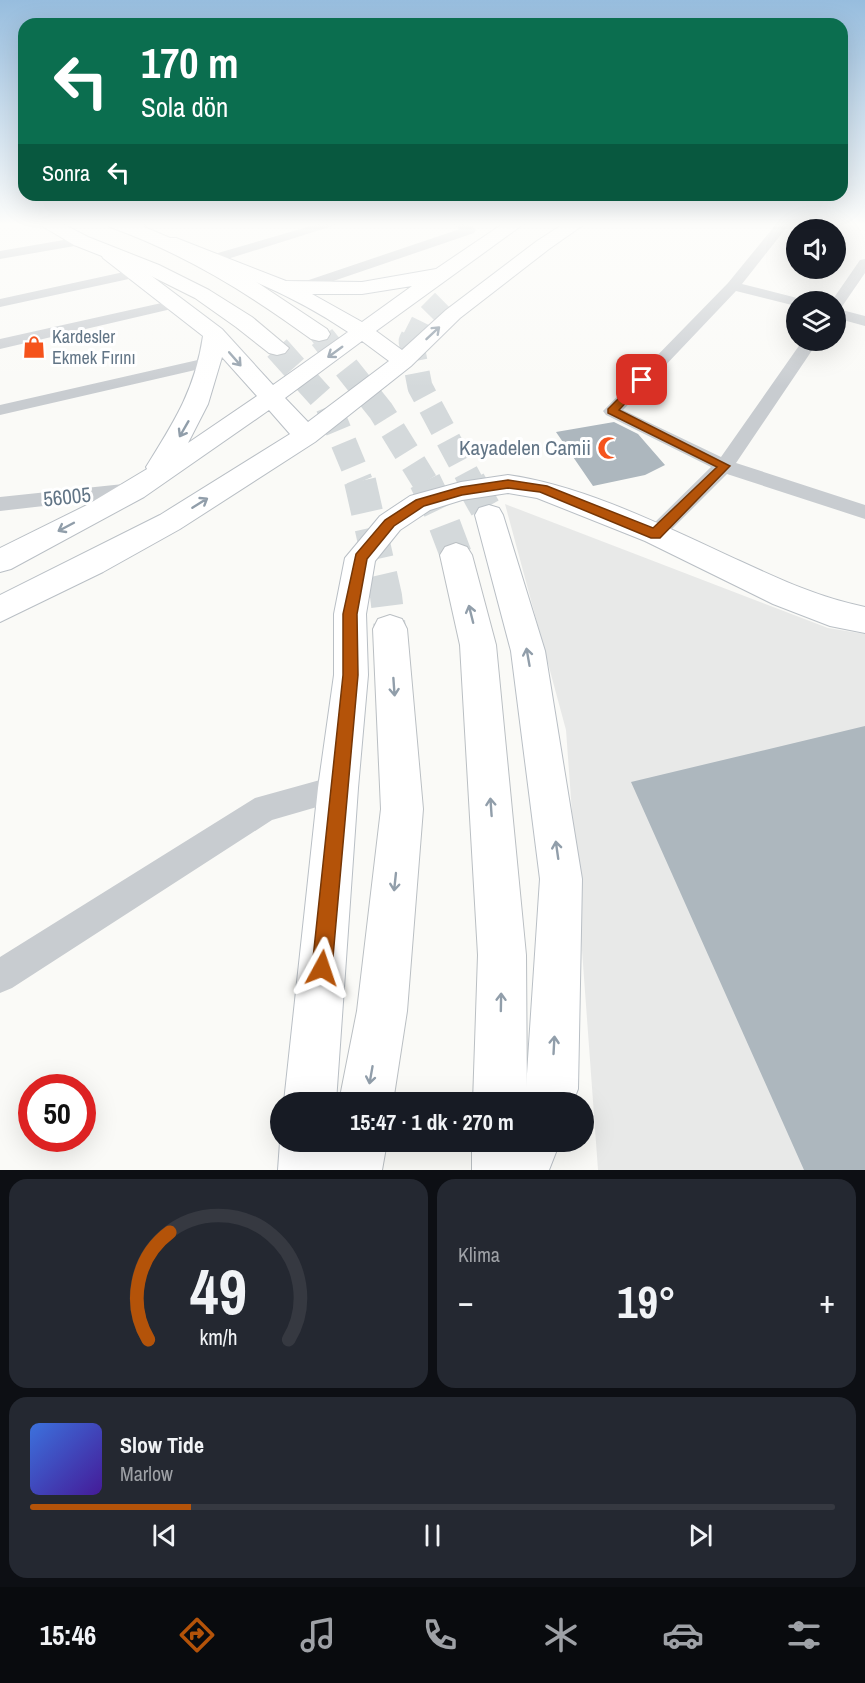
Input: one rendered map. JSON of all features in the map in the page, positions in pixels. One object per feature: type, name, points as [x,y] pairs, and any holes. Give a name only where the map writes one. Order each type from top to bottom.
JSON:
[{"type":"main road","points":[[138,278],[214,334],[270,399],[306,436]]},
{"type":"main road","points":[[169,278],[202,294],[244,321],[277,348]]},
{"type":"main road","points":[[236,278],[320,334]]},
{"type":"main road","points":[[269,278],[292,286],[365,331],[403,361]]},
{"type":"main road","points":[[292,286],[348,290],[375,288],[422,278]]},
{"type":"main road","points":[[0,561],[142,485],[270,399],[435,278]]},
{"type":"main road","points":[[443,299],[475,278]]},
{"type":"main road","points":[[0,609],[92,564],[170,522],[306,436],[403,361],[453,314],[500,278]]},
{"type":"main road","points":[[142,485],[187,426],[211,362],[214,334]]},
{"type":"main road","points":[[311,1092],[338,788],[351,675],[350,614],[360,558],[390,523],[420,503],[461,491],[508,484],[542,489],[655,534],[811,606],[830,613],[865,620]]},
{"type":"main road","points":[[142,485],[170,522]]},
{"type":"main road","points":[[489,515],[528,651],[561,879],[551,1092]]},
{"type":"main road","points":[[456,555],[479,657],[502,955],[500,1092]]},
{"type":"main road","points":[[368,1092],[382,1011],[402,809],[390,629]]},
{"type":"main road","points":[[304,1170],[306,1152]]},
{"type":"main road","points":[[354,1170],[357,1152]]},
{"type":"main road","points":[[500,1152],[500,1170]]},
{"type":"main road","points":[[522,1170],[529,1152]]},
{"type":"street","points":[[0,303],[116,278]]},
{"type":"street","points":[[292,286],[319,278]]},
{"type":"street","points":[[739,278],[612,411],[724,466],[863,507]]},
{"type":"street","points":[[845,291],[855,278]]},
{"type":"street","points":[[732,286],[786,300]]},
{"type":"street","points":[[0,344],[175,304]]},
{"type":"street","points":[[846,316],[865,321]]},
{"type":"street","points":[[655,534],[724,466],[803,351]]},
{"type":"street","points":[[0,410],[211,362]]},
{"type":"street","name":"56005","points":[[0,504],[142,485]]},
{"type":"street","points":[[0,975],[266,808],[338,788]]},
{"type":"shaded area","points":[[505,504],[828,628],[865,634],[865,1170],[598,1170],[566,730]]},
{"type":"building","name":"Kayadelen Camii","points":[[614,422],[638,434],[665,465],[645,475],[593,486],[556,432]]},
{"type":"building","points":[[865,726],[865,1170],[804,1170],[631,782]]},
{"type":"tunnel","points":[[443,299],[421,321],[411,341],[420,387],[471,482]]},
{"type":"tunnel","points":[[319,334],[323,339]]},
{"type":"tunnel","points":[[322,337],[381,411],[425,482]]},
{"type":"tunnel","points":[[277,348],[328,405],[360,482]]},
{"type":"tunnel","points":[[360,481],[386,596],[390,629]]},
{"type":"tunnel","points":[[425,481],[456,555]]},
{"type":"tunnel","points":[[470,481],[489,515]]},
{"type":"place","name":"Kardesler Ekmek Fırını","points":[[34,347]]},
{"type":"place","name":"Kayadelen Camii","points":[[609,448]]},
{"type":"route","points":[[322,968],[338,788],[351,675],[350,614],[360,558],[390,523],[420,503],[461,491],[508,484],[542,489],[655,534],[724,466],[612,411],[642,380]]}]
